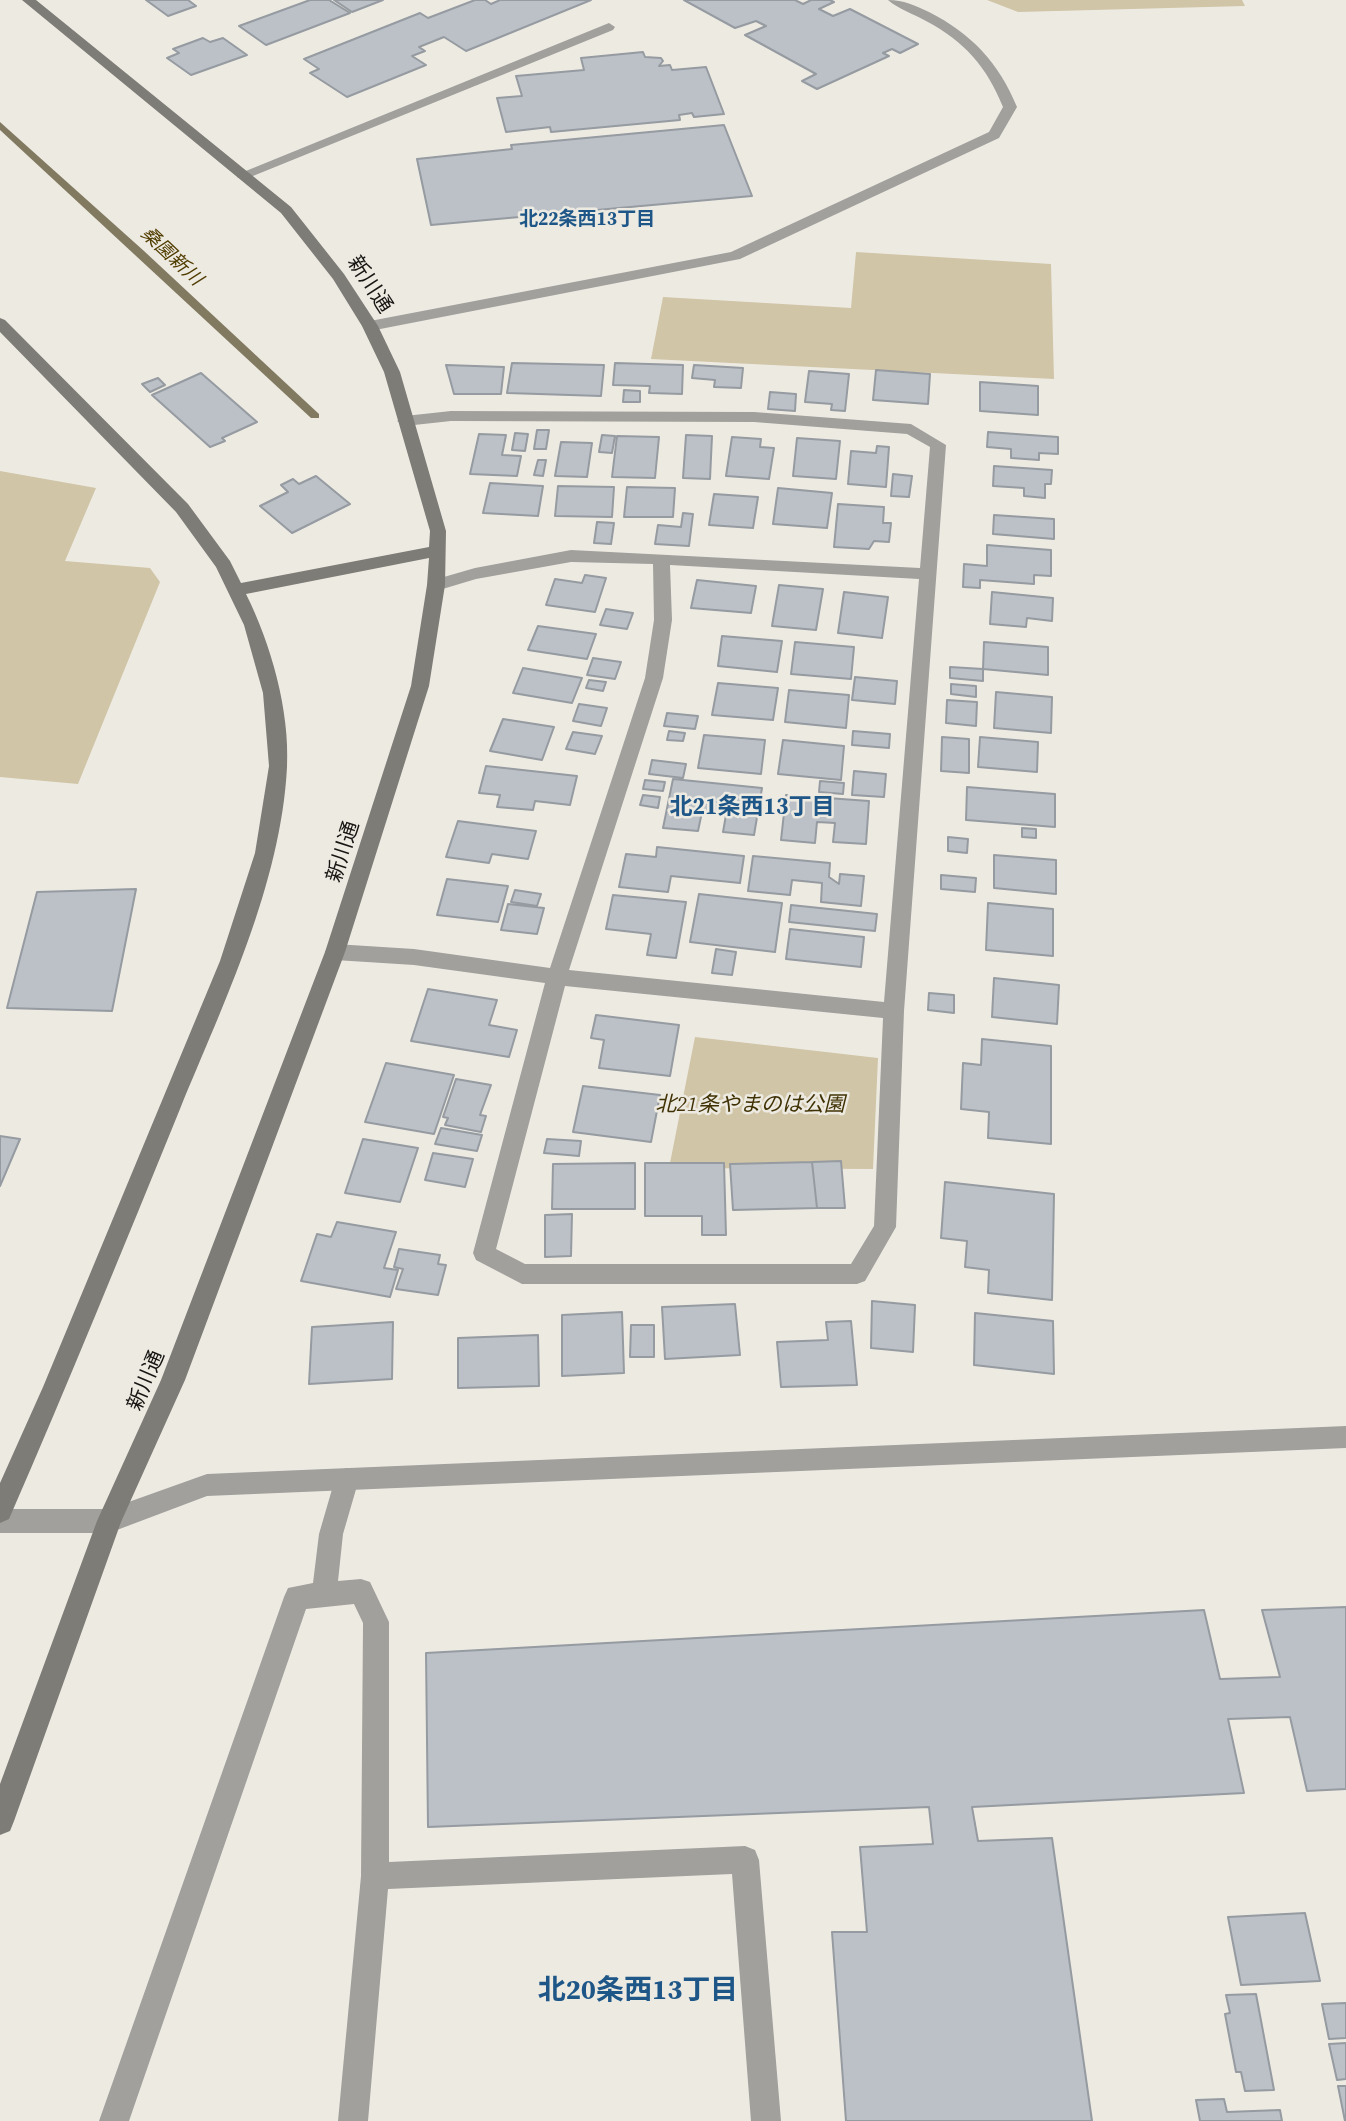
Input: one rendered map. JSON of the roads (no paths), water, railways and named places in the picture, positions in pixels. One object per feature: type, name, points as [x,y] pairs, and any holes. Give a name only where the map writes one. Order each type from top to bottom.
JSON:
[{"type":"street","name":"新川通","points":[[0,1821],[109,1521],[173,1380],[335,952],[420,686],[436,585],[438,531],[392,372],[370,326],[339,277],[286,210],[28,0]]},
{"type":"street","points":[[370,326],[735,256],[994,135],[1010,107],[1002,83],[975,46],[933,19],[894,0]]},
{"type":"street","points":[[243,175],[609,27]]},
{"type":"street","points":[[0,323],[182,508],[224,565],[253,625],[272,693],[278,766],[265,853],[230,961],[181,1086],[0,1511]]},
{"type":"street","points":[[405,421],[451,416],[754,417],[911,429],[938,445],[894,1011],[885,1227],[857,1274],[522,1274],[484,1253],[557,976],[654,678],[663,620],[661,559]]},
{"type":"street","points":[[236,590],[437,551]]},
{"type":"street","points":[[436,585],[475,574],[570,556],[927,574]]},
{"type":"street","points":[[335,952],[414,957],[557,976],[894,1011]]},
{"type":"street","points":[[0,1521],[109,1521],[207,1485],[1346,1437]]},
{"type":"street","points":[[324,1594],[331,1534],[347,1479]]},
{"type":"street","points":[[114,2121],[297,1597],[361,1591],[376,1622],[375,1876],[353,2121]]},
{"type":"street","points":[[375,1876],[745,1860],[766,2121]]},
{"type":"waterway","name":"桑園新川","points":[[0,125],[315,416]]},
{"type":"district","name":"北22条西13丁目","points":[[587,220]]},
{"type":"district","name":"北21条西13丁目","points":[[752,808]]},
{"type":"district","name":"北20条西13丁目","points":[[638,1992]]},
{"type":"park label","name":"北21条やまのは公園","points":[[750,1106]]}]
